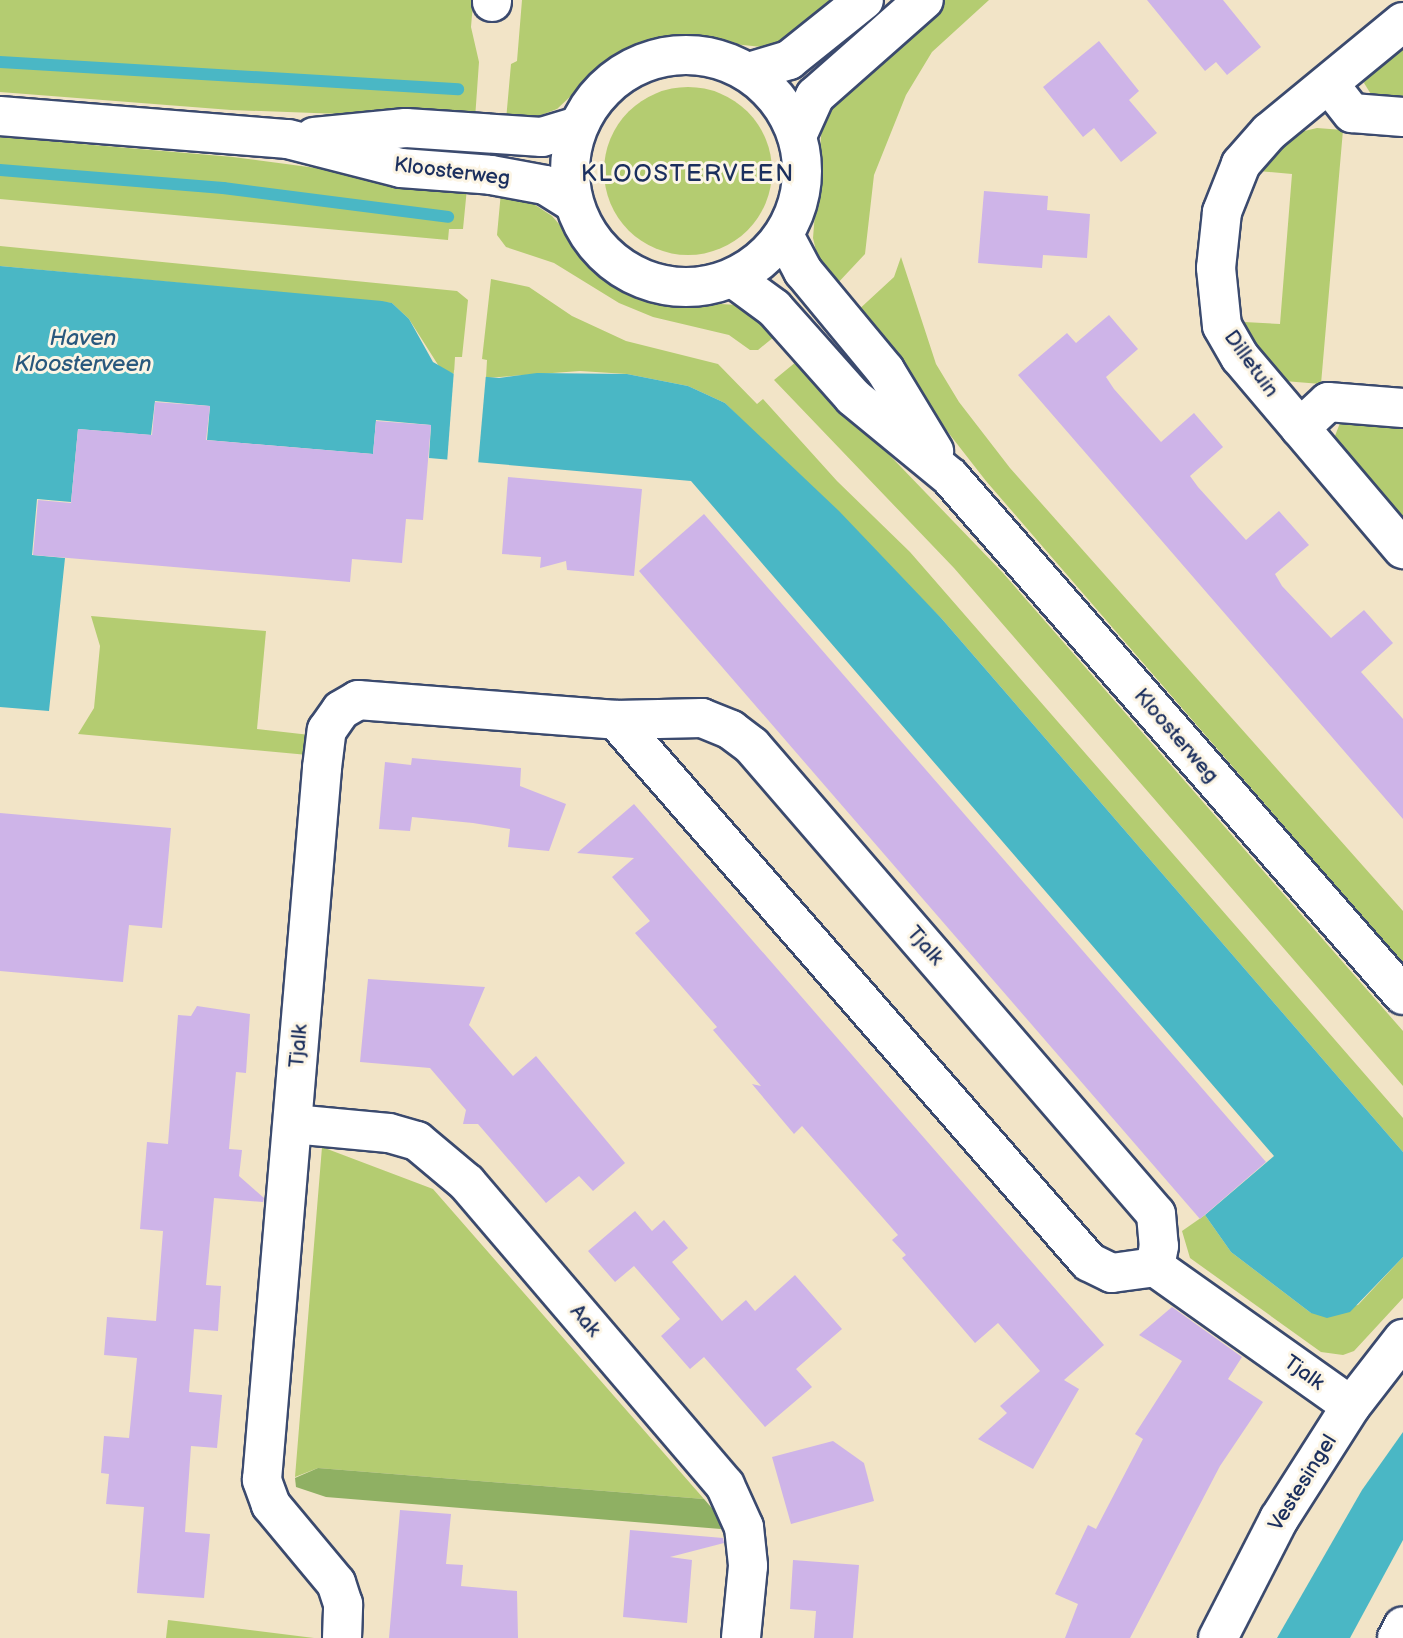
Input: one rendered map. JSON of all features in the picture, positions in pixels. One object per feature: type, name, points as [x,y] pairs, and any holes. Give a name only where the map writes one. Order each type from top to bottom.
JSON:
[{"type":"street","points":[[749,72],[789,61],[864,0]]},
{"type":"street","points":[[797,136],[815,96],[924,0]]},
{"type":"street","name":"Dilletuin","points":[[1403,22],[1269,132],[1241,164],[1222,212],[1216,268],[1222,326],[1240,357],[1403,548]]},
{"type":"street","points":[[671,54],[711,56],[749,72],[777,97],[797,136],[803,169],[798,203],[784,235],[761,261],[733,278],[701,287],[667,287],[635,277],[608,258],[593,241],[572,202],[569,163],[578,125],[600,91],[632,66],[671,54]]},
{"type":"street","points":[[1329,84],[1352,113],[1403,117]]},
{"type":"street","name":"Kloosterweg","points":[[0,116],[288,139],[401,168],[545,185],[572,202]]},
{"type":"street","name":"Kloosterweg","points":[[288,139],[406,128],[542,137],[578,125]]},
{"type":"street","name":"Kloosterweg","points":[[784,235],[803,271],[885,370],[950,477]]},
{"type":"street","name":"Kloosterweg","points":[[733,278],[774,308],[853,397],[950,477],[1403,995]]},
{"type":"street","points":[[1300,428],[1328,402],[1403,408]]},
{"type":"street","name":"Tjalk","points":[[342,1638],[343,1604],[336,1583],[271,1506],[262,1480],[321,768],[327,730],[341,710],[358,701],[616,720],[702,718],[752,746],[1156,1214],[1159,1246],[1155,1266],[1351,1406]]},
{"type":"street","points":[[616,720],[1089,1262],[1112,1273],[1155,1266]]},
{"type":"street","name":"Aak","points":[[293,1124],[389,1133],[417,1141],[467,1183],[725,1485],[744,1527],[747,1566],[741,1638]]},
{"type":"street","name":"Vestesingel","points":[[1218,1638],[1279,1519],[1351,1406],[1403,1339]]},
{"type":"street","points":[[1397,1638],[1403,1626]]},
{"type":"green space","points":[[0,0],[481,0],[473,3],[471,27],[479,62],[475,119],[231,110],[0,92]]},
{"type":"green space","points":[[522,0],[842,0],[786,39],[762,47],[676,38],[645,44],[604,65],[557,109],[528,120],[506,120],[511,64],[517,61]]},
{"type":"green space","points":[[944,0],[989,0],[932,52],[906,95],[874,175],[865,254],[835,286],[817,255],[813,238],[822,124],[830,108]]},
{"type":"green space","points":[[1403,45],[1403,102],[1374,99],[1364,83],[1368,73]]},
{"type":"green space","points":[[688,87],[720,93],[747,112],[766,139],[772,171],[766,203],[747,230],[720,249],[688,255],[656,249],[629,230],[610,203],[604,171],[610,139],[629,112],[656,93]]},
{"type":"green space","points":[[1317,128],[1343,130],[1321,384],[1284,381],[1247,338],[1244,322],[1280,324],[1292,174],[1258,171],[1296,133]]},
{"type":"green space","points":[[0,137],[233,157],[467,188],[463,229],[449,229],[448,240],[0,199]]},
{"type":"green space","points":[[501,192],[523,197],[552,216],[592,262],[625,287],[668,301],[738,305],[780,332],[758,350],[750,350],[729,335],[653,317],[619,303],[554,263],[506,247],[497,235]]},
{"type":"green space","points":[[0,246],[457,291],[468,300],[462,357],[455,357],[454,374],[440,368],[409,319],[392,303],[0,266]]},
{"type":"green space","points":[[901,257],[936,364],[959,402],[1010,468],[1403,911],[1403,964],[986,481],[855,313],[894,277]]},
{"type":"green space","points":[[491,279],[529,287],[572,316],[626,341],[718,364],[757,404],[763,399],[837,481],[910,552],[1403,1118],[1403,1152],[942,619],[725,403],[688,386],[627,374],[580,371],[486,378],[487,360],[482,359]]},
{"type":"green space","points":[[802,357],[849,413],[1003,573],[1403,1031],[1403,1086],[954,568],[774,380]]},
{"type":"green space","points":[[1352,418],[1403,423],[1403,523],[1333,441],[1340,423]]},
{"type":"green space","points":[[91,616],[266,631],[257,729],[310,735],[308,755],[78,734],[94,708],[100,646]]},
{"type":"green space","points":[[322,1147],[433,1189],[704,1499],[318,1468],[295,1477]]},
{"type":"green space","points":[[1205,1215],[1231,1252],[1311,1313],[1358,1305],[1403,1257],[1403,1298],[1354,1351],[1343,1355],[1321,1352],[1190,1258],[1182,1231]]},
{"type":"green space","points":[[318,1468],[704,1499],[717,1514],[721,1529],[326,1497],[296,1487],[295,1478]]},
{"type":"green space","points":[[168,1620],[314,1638],[166,1638]]},
{"type":"water","name":"Haven Kloosterveen","points":[[0,266],[382,301],[392,303],[409,319],[433,362],[454,374],[499,378],[537,373],[627,374],[688,386],[725,403],[839,511],[942,619],[1403,1152],[1403,1257],[1350,1312],[1327,1318],[1311,1313],[1231,1252],[1205,1215],[1274,1156],[691,481],[429,458],[431,425],[376,420],[373,454],[207,440],[210,406],[155,401],[151,435],[78,429],[71,502],[37,499],[32,555],[65,558],[49,711],[0,707]]},
{"type":"water","points":[[1403,1432],[1403,1540],[1350,1638],[1277,1638],[1362,1490]]},
{"type":"pier","points":[[454,370],[486,374],[478,465],[447,463]]},
{"type":"building","points":[[1147,0],[1223,0],[1261,47],[1227,75],[1216,62],[1205,71]]},
{"type":"building","points":[[1099,41],[1139,91],[1129,100],[1157,133],[1121,162],[1094,128],[1083,137],[1043,87]]},
{"type":"building","points":[[984,191],[1048,196],[1047,210],[1090,214],[1087,258],[1043,255],[1042,268],[978,263]]},
{"type":"building","points":[[1109,315],[1138,349],[1106,377],[1114,389],[1161,442],[1194,413],[1223,447],[1190,476],[1198,487],[1246,540],[1279,511],[1309,545],[1275,574],[1282,586],[1331,638],[1364,610],[1393,643],[1361,672],[1403,719],[1403,819],[1018,375],[1067,333],[1076,343]]},
{"type":"building","points":[[155,402],[210,406],[206,440],[373,454],[376,421],[431,425],[423,520],[406,519],[402,563],[352,559],[350,582],[33,555],[38,500],[71,503],[78,429],[152,435]]},
{"type":"building","points":[[508,477],[642,489],[634,576],[567,570],[566,561],[540,568],[541,557],[502,554]]},
{"type":"building","points":[[704,514],[1266,1162],[1200,1219],[639,571]]},
{"type":"building","points":[[412,758],[521,768],[520,786],[566,804],[549,851],[508,847],[510,829],[473,823],[412,817],[410,831],[379,829],[385,762],[411,765]]},
{"type":"building","points":[[634,804],[1104,1345],[1064,1380],[1079,1389],[1033,1469],[978,1439],[1007,1413],[1000,1406],[1040,1371],[998,1323],[975,1343],[902,1258],[906,1255],[892,1240],[898,1235],[802,1126],[794,1134],[752,1084],[761,1086],[713,1030],[717,1027],[635,933],[650,921],[612,877],[634,858],[577,853]]},
{"type":"building","points":[[0,813],[171,828],[162,928],[129,925],[123,982],[0,971]]},
{"type":"building","points":[[368,979],[485,987],[469,1025],[513,1076],[536,1056],[625,1163],[593,1191],[579,1176],[546,1203],[478,1124],[463,1124],[466,1110],[430,1068],[360,1062]]},
{"type":"building","points":[[197,1006],[250,1014],[246,1073],[236,1072],[229,1149],[242,1150],[239,1176],[264,1198],[263,1202],[214,1198],[206,1285],[221,1286],[218,1331],[194,1329],[189,1392],[222,1395],[217,1448],[191,1446],[185,1532],[210,1534],[204,1598],[137,1593],[144,1507],[106,1504],[109,1474],[101,1473],[104,1436],[129,1438],[137,1358],[104,1355],[107,1317],[156,1321],[163,1231],[140,1229],[147,1142],[168,1144],[178,1015],[191,1016]]},
{"type":"building","points":[[635,1211],[652,1231],[664,1220],[688,1248],[672,1262],[722,1321],[746,1300],[755,1311],[795,1275],[842,1329],[796,1369],[812,1387],[765,1427],[704,1357],[690,1369],[661,1336],[680,1319],[634,1266],[615,1282],[588,1251]]},
{"type":"building","points":[[1172,1307],[1242,1357],[1228,1379],[1263,1402],[1220,1466],[1130,1638],[1065,1638],[1078,1604],[1055,1594],[1088,1525],[1096,1529],[1143,1439],[1135,1434],[1182,1361],[1139,1335]]},
{"type":"building","points":[[833,1441],[864,1463],[874,1501],[791,1524],[772,1457]]},
{"type":"building","points":[[400,1510],[451,1514],[446,1564],[463,1565],[461,1586],[517,1591],[518,1638],[389,1638]]},
{"type":"building","points":[[630,1530],[723,1538],[724,1543],[670,1557],[692,1560],[687,1623],[623,1617]]},
{"type":"building","points":[[793,1560],[859,1565],[853,1638],[814,1638],[816,1611],[790,1609]]},
{"type":"waterway","points":[[0,62],[458,89]]},
{"type":"waterway","points":[[0,170],[223,188],[448,217]]},
{"type":"district","name":"KLOOSTERVEEN","points":[[688,174]]}]
